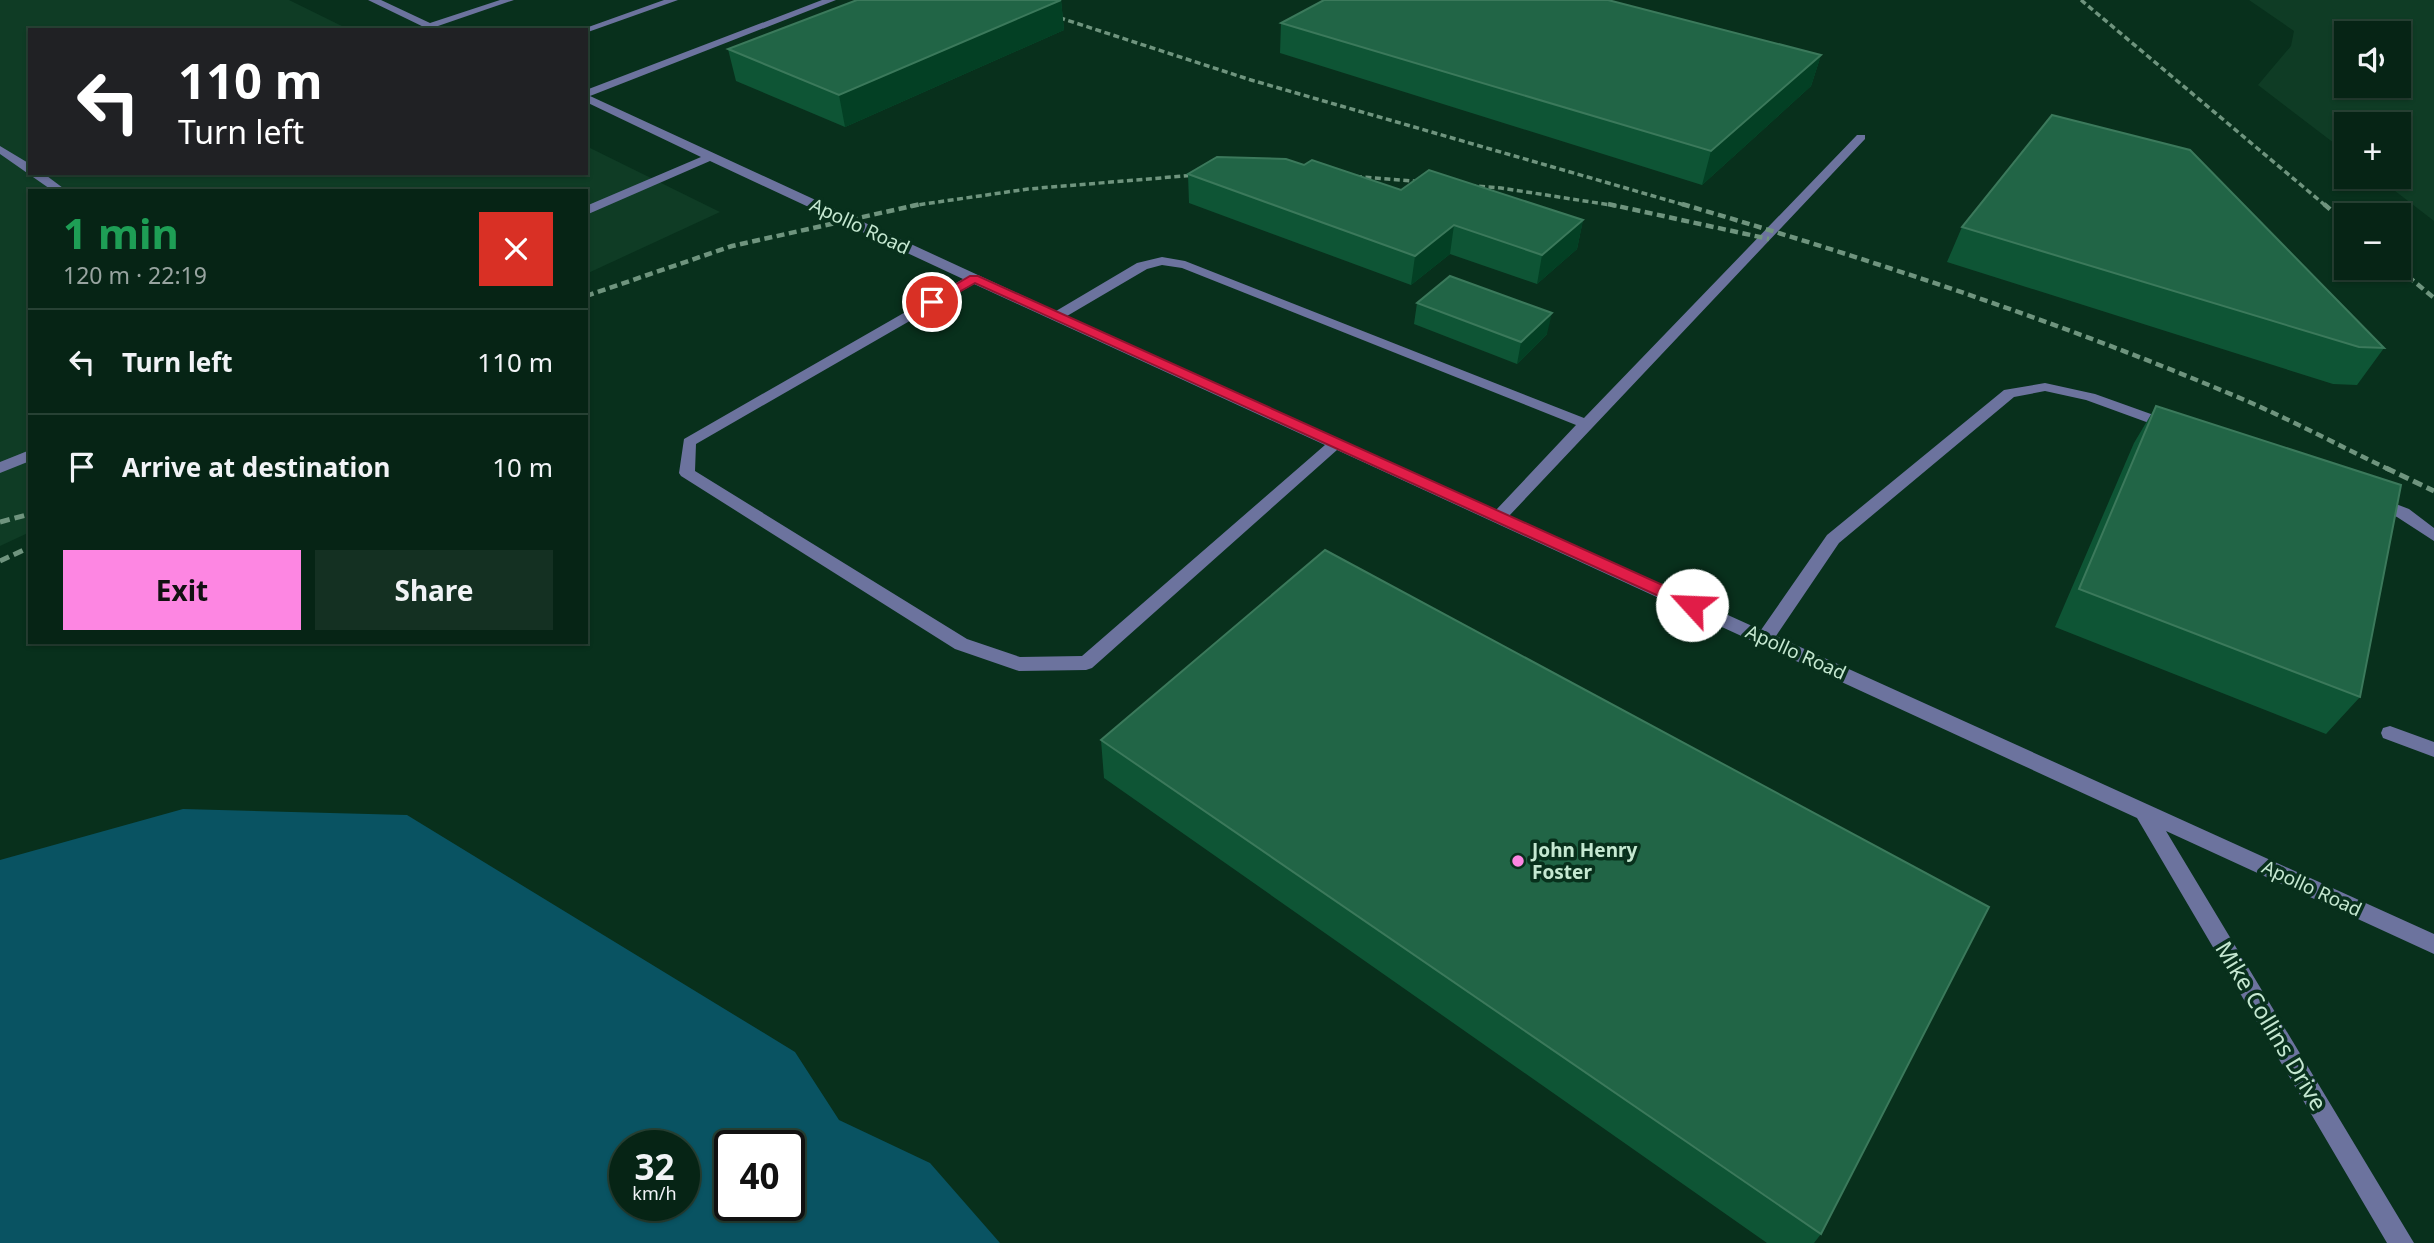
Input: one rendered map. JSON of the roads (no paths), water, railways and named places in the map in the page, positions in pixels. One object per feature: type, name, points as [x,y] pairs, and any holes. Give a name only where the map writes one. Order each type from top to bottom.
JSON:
[{"type":"street","points":[[373,0],[433,28],[509,0]]},
{"type":"street","points":[[588,29],[673,0]]},
{"type":"street","points":[[588,95],[831,0]]},
{"type":"street","name":"Apollo Road","points":[[588,97],[1056,316],[2434,944]]},
{"type":"street","points":[[1499,517],[1861,137]]},
{"type":"street","points":[[0,149],[28,168]]},
{"type":"street","points":[[588,210],[712,156]]},
{"type":"street","points":[[38,175],[58,189]]},
{"type":"street","points":[[1056,316],[1142,266],[1162,261],[1185,265],[1586,425]]},
{"type":"street","points":[[974,278],[690,442],[687,473],[961,644],[1019,664],[1086,663],[1336,443]]},
{"type":"street","points":[[1765,638],[1833,539],[2009,393],[2045,387],[2090,397],[2192,434]]},
{"type":"street","points":[[0,468],[28,456]]},
{"type":"street","points":[[2358,494],[2403,513],[2434,536]]},
{"type":"street","points":[[2390,733],[2434,750]]},
{"type":"street","name":"Mike Collins Drive","points":[[2142,809],[2401,1243]]},
{"type":"water","points":[[183,809],[407,815],[795,1052],[839,1120],[930,1163],[1000,1243],[0,1243],[0,860]]},
{"type":"railway","points":[[1005,0],[1251,80],[1688,206]]},
{"type":"railway","points":[[2081,0],[2326,206]]},
{"type":"railway","points":[[916,205],[1028,189],[1208,174]]},
{"type":"railway","points":[[1337,175],[1501,188],[1617,206]]},
{"type":"railway","points":[[916,205],[921,204]]},
{"type":"railway","points":[[1608,204],[1769,239]]},
{"type":"railway","points":[[1682,204],[1896,270],[2108,345],[2247,401],[2390,470]]},
{"type":"railway","points":[[2324,204],[2334,213]]},
{"type":"railway","points":[[588,295],[732,246],[916,205]]},
{"type":"railway","points":[[910,206],[916,205]]},
{"type":"railway","points":[[2411,279],[2434,298]]},
{"type":"railway","points":[[2386,468],[2434,491]]},
{"type":"railway","points":[[0,522],[28,515]]},
{"type":"railway","points":[[0,561],[28,548]]},
{"type":"place","name":"John Henry Foster","points":[[1518,861]]}]
